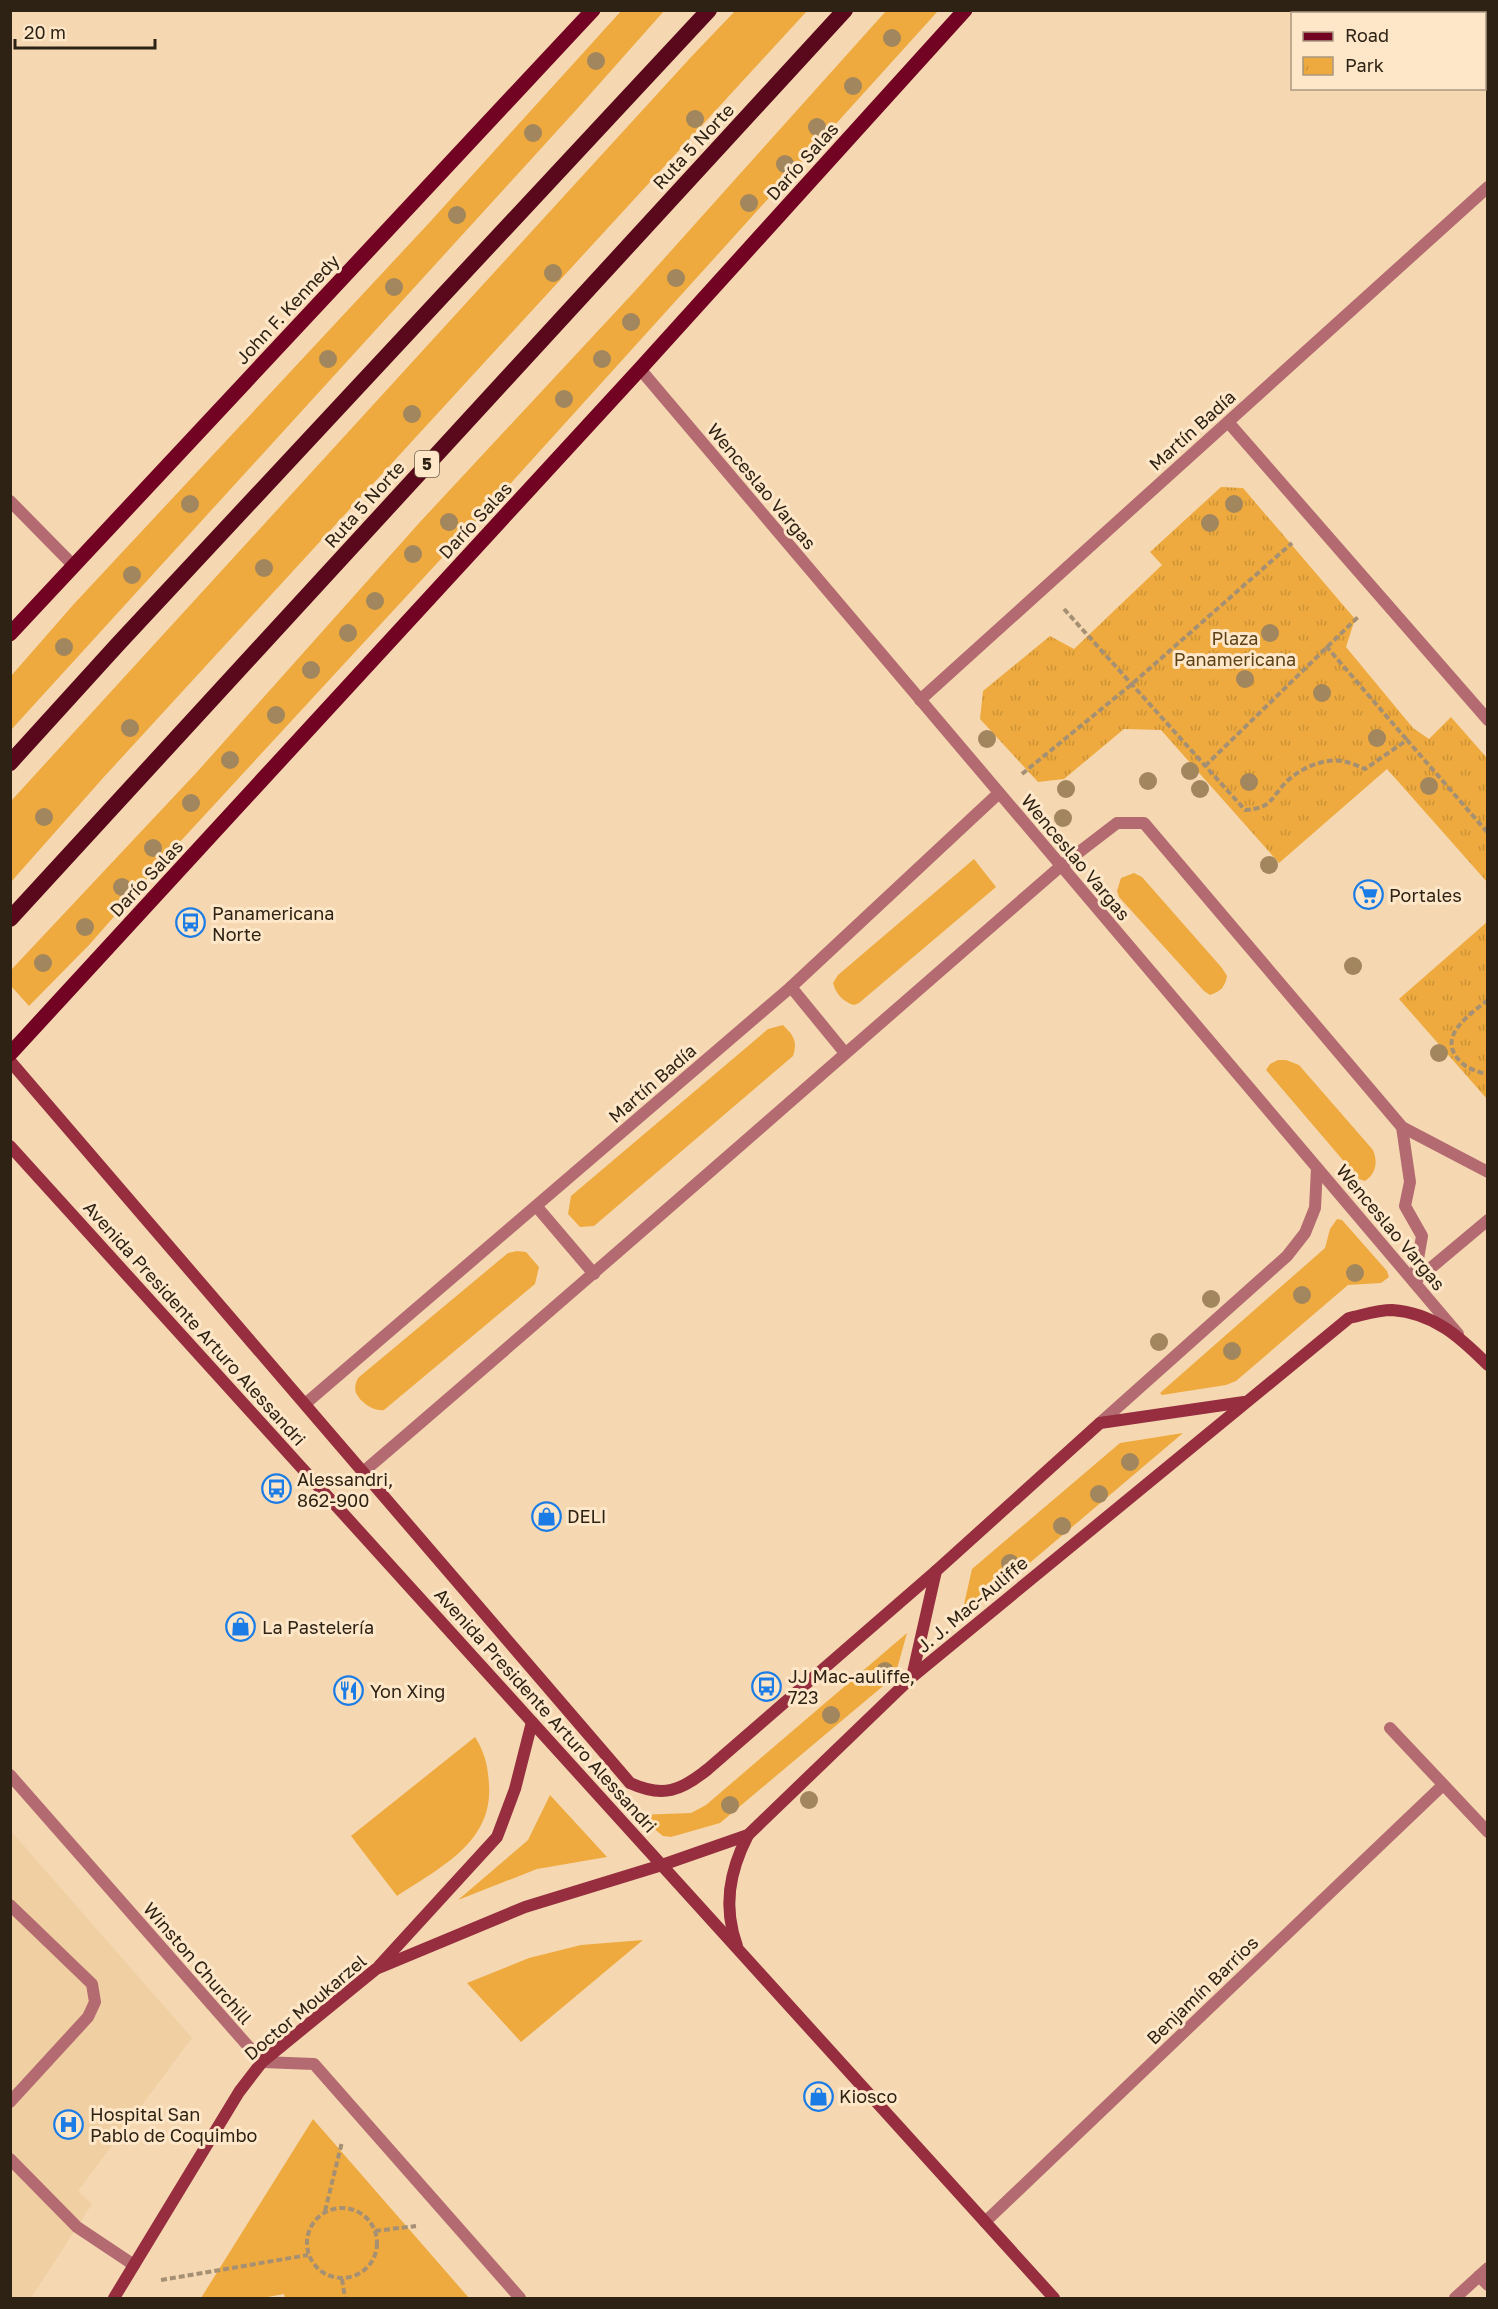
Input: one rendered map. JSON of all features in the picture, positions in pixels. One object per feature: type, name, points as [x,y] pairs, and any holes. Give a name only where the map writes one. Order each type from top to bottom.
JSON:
[{"type":"highway","points":[[10,763],[709,10]]},
{"type":"highway","name":"Ruta 5 Norte","points":[[10,919],[845,10]]},
{"type":"main road","name":"John F. Kennedy","points":[[10,633],[593,10]]},
{"type":"main road","name":"Darío Salas","points":[[10,1054],[640,369],[965,10]]},
{"type":"main road","name":"Avenida Presidente Arturo Alessandri","points":[[10,1061],[630,1783],[648,1791],[665,1791],[688,1785],[936,1571]]},
{"type":"main road","name":"Avenida Presidente Arturo Alessandri","points":[[10,1146],[1054,2298]]},
{"type":"main road","name":"J. J. Mac-Auliffe","points":[[662,1865],[748,1835],[912,1677],[1350,1318],[1390,1310],[1422,1315],[1460,1337]]},
{"type":"main road","name":"Wenceslao Vargas","points":[[1460,1337],[1488,1365]]},
{"type":"main road","points":[[912,1677],[936,1571],[1100,1423],[1246,1401]]},
{"type":"main road","points":[[376,1969],[497,1837],[515,1789],[532,1722]]},
{"type":"main road","points":[[739,1951],[731,1930],[730,1883],[736,1858],[748,1835]]},
{"type":"main road","name":"Doctor Moukarzel","points":[[114,2298],[239,2092],[262,2062],[376,1969],[525,1907],[662,1865]]},
{"type":"street","name":"Martín Badía","points":[[920,700],[1488,187]]},
{"type":"street","name":"Wenceslao Vargas","points":[[640,369],[1460,1337]]},
{"type":"street","points":[[1228,422],[1488,720]]},
{"type":"street","points":[[10,501],[74,566]]},
{"type":"street","name":"Martín Badía","points":[[305,1404],[791,987],[999,793]]},
{"type":"street","points":[[363,1472],[594,1274],[1061,866],[1118,823],[1144,823],[1402,1127],[1488,1172]]},
{"type":"street","points":[[791,987],[845,1053]]},
{"type":"street","points":[[1402,1127],[1410,1182],[1405,1206],[1422,1236],[1414,1282]]},
{"type":"street","points":[[1100,1423],[1287,1256],[1305,1233],[1315,1208],[1317,1168]]},
{"type":"street","points":[[537,1207],[594,1274]]},
{"type":"street","points":[[1414,1282],[1488,1220]]},
{"type":"street","points":[[1390,1728],[1488,1832]]},
{"type":"street","name":"Winston Churchill","points":[[10,1775],[262,2062]]},
{"type":"street","name":"Benjamín Barrios","points":[[985,2222],[1443,1785]]},
{"type":"street","points":[[10,1905],[92,1984],[95,2002],[88,2017],[10,2102]]},
{"type":"street","points":[[262,2062],[314,2064],[520,2298]]},
{"type":"street","points":[[10,2159],[77,2227],[134,2265]]},
{"type":"street","points":[[1455,2298],[1485,2276]]},
{"type":"path","points":[[999,793],[1132,684],[1315,522]]},
{"type":"path","points":[[1044,588],[1245,810],[1260,809],[1271,802],[1286,782],[1317,764],[1344,761],[1365,769],[1407,740]]},
{"type":"path","points":[[1205,766],[1326,646],[1380,597]]},
{"type":"path","points":[[1326,646],[1488,833]]},
{"type":"path","points":[[1488,1000],[1460,1022],[1452,1037],[1454,1051],[1462,1064],[1488,1075]]},
{"type":"path","points":[[325,2211],[351,2105]]},
{"type":"path","points":[[340,2207],[356,2210],[368,2218],[375,2230],[378,2244],[374,2258],[366,2269],[351,2277],[342,2278],[334,2278],[318,2270],[308,2255],[306,2238],[312,2223],[325,2211],[340,2207]]},
{"type":"path","points":[[121,2287],[308,2255]]},
{"type":"path","points":[[342,2278],[345,2298]]},
{"type":"shaded area","name":"Hospital San Pablo de Coquimbo","points":[[10,1830],[192,2038],[78,2191],[92,2204],[31,2298],[10,2298]]},
{"type":"green space","points":[[622,10],[664,11],[11,730],[11,676],[73,605],[429,223]]},
{"type":"green space","points":[[735,11],[807,11],[103,778],[11,882],[11,801]]},
{"type":"green space","points":[[886,11],[938,11],[511,483],[178,844],[89,945],[29,1006],[11,986],[11,970],[197,772],[420,522],[635,291]]},
{"type":"green space","name":"Plaza Panamericana","points":[[1221,487],[1243,488],[1355,619],[1346,647],[1413,728],[1429,739],[1451,717],[1487,758],[1487,882],[1387,769],[1279,863],[1161,730],[1124,729],[1064,779],[1038,782],[980,719],[983,691],[1050,636],[1074,649],[1162,565],[1150,552]]},
{"type":"green space","points":[[974,859],[996,887],[859,1003],[854,1005],[840,997],[833,983],[838,975]]},
{"type":"green space","points":[[1134,873],[1142,877],[1222,968],[1227,976],[1220,990],[1210,995],[1204,991],[1119,897],[1117,891],[1121,878]]},
{"type":"green space","points":[[1487,922],[1487,1099],[1399,999]]},
{"type":"green space","points":[[783,1025],[794,1039],[793,1056],[594,1226],[580,1227],[568,1214],[571,1196],[768,1029]]},
{"type":"green space","points":[[1278,1060],[1286,1060],[1299,1065],[1373,1150],[1375,1167],[1372,1175],[1365,1181],[1359,1179],[1266,1070],[1270,1064]]},
{"type":"green space","points":[[1337,1219],[1342,1220],[1387,1271],[1389,1277],[1381,1283],[1348,1285],[1236,1381],[1226,1385],[1162,1395],[1160,1393],[1325,1248],[1330,1229]]},
{"type":"green space","points":[[526,1252],[539,1267],[535,1284],[384,1410],[372,1408],[361,1400],[355,1389],[358,1378],[508,1253]]},
{"type":"green space","points":[[1183,1433],[960,1622],[972,1569],[1120,1443]]},
{"type":"green space","points":[[907,1633],[895,1676],[720,1823],[671,1837],[663,1836],[637,1815],[691,1813],[706,1805]]},
{"type":"green space","points":[[475,1737],[484,1754],[489,1778],[488,1805],[482,1823],[473,1838],[460,1852],[446,1864],[397,1896],[351,1836]]},
{"type":"green space","points":[[550,1795],[607,1857],[537,1869],[458,1900],[528,1840]]},
{"type":"green space","points":[[643,1940],[521,2042],[467,1983],[529,1958],[581,1945]]},
{"type":"green space","points":[[313,2119],[469,2298],[285,2298],[284,2294],[262,2298],[201,2298]]},
{"type":"place","name":"Portales","points":[[1368,895]]},
{"type":"place","name":"Panamericana Norte","points":[[191,923]]},
{"type":"place","name":"Alessandri, 862-900","points":[[276,1489]]},
{"type":"place","name":"DELI","points":[[546,1516]]},
{"type":"place","name":"La Pastelería","points":[[241,1627]]},
{"type":"place","name":"JJ Mac-auliffe, 723","points":[[767,1686]]},
{"type":"place","name":"Yon Xing","points":[[349,1691]]},
{"type":"place","name":"Kiosco","points":[[818,2096]]},
{"type":"place","name":"Hospital San Pablo de Coquimbo","points":[[69,2124]]}]
